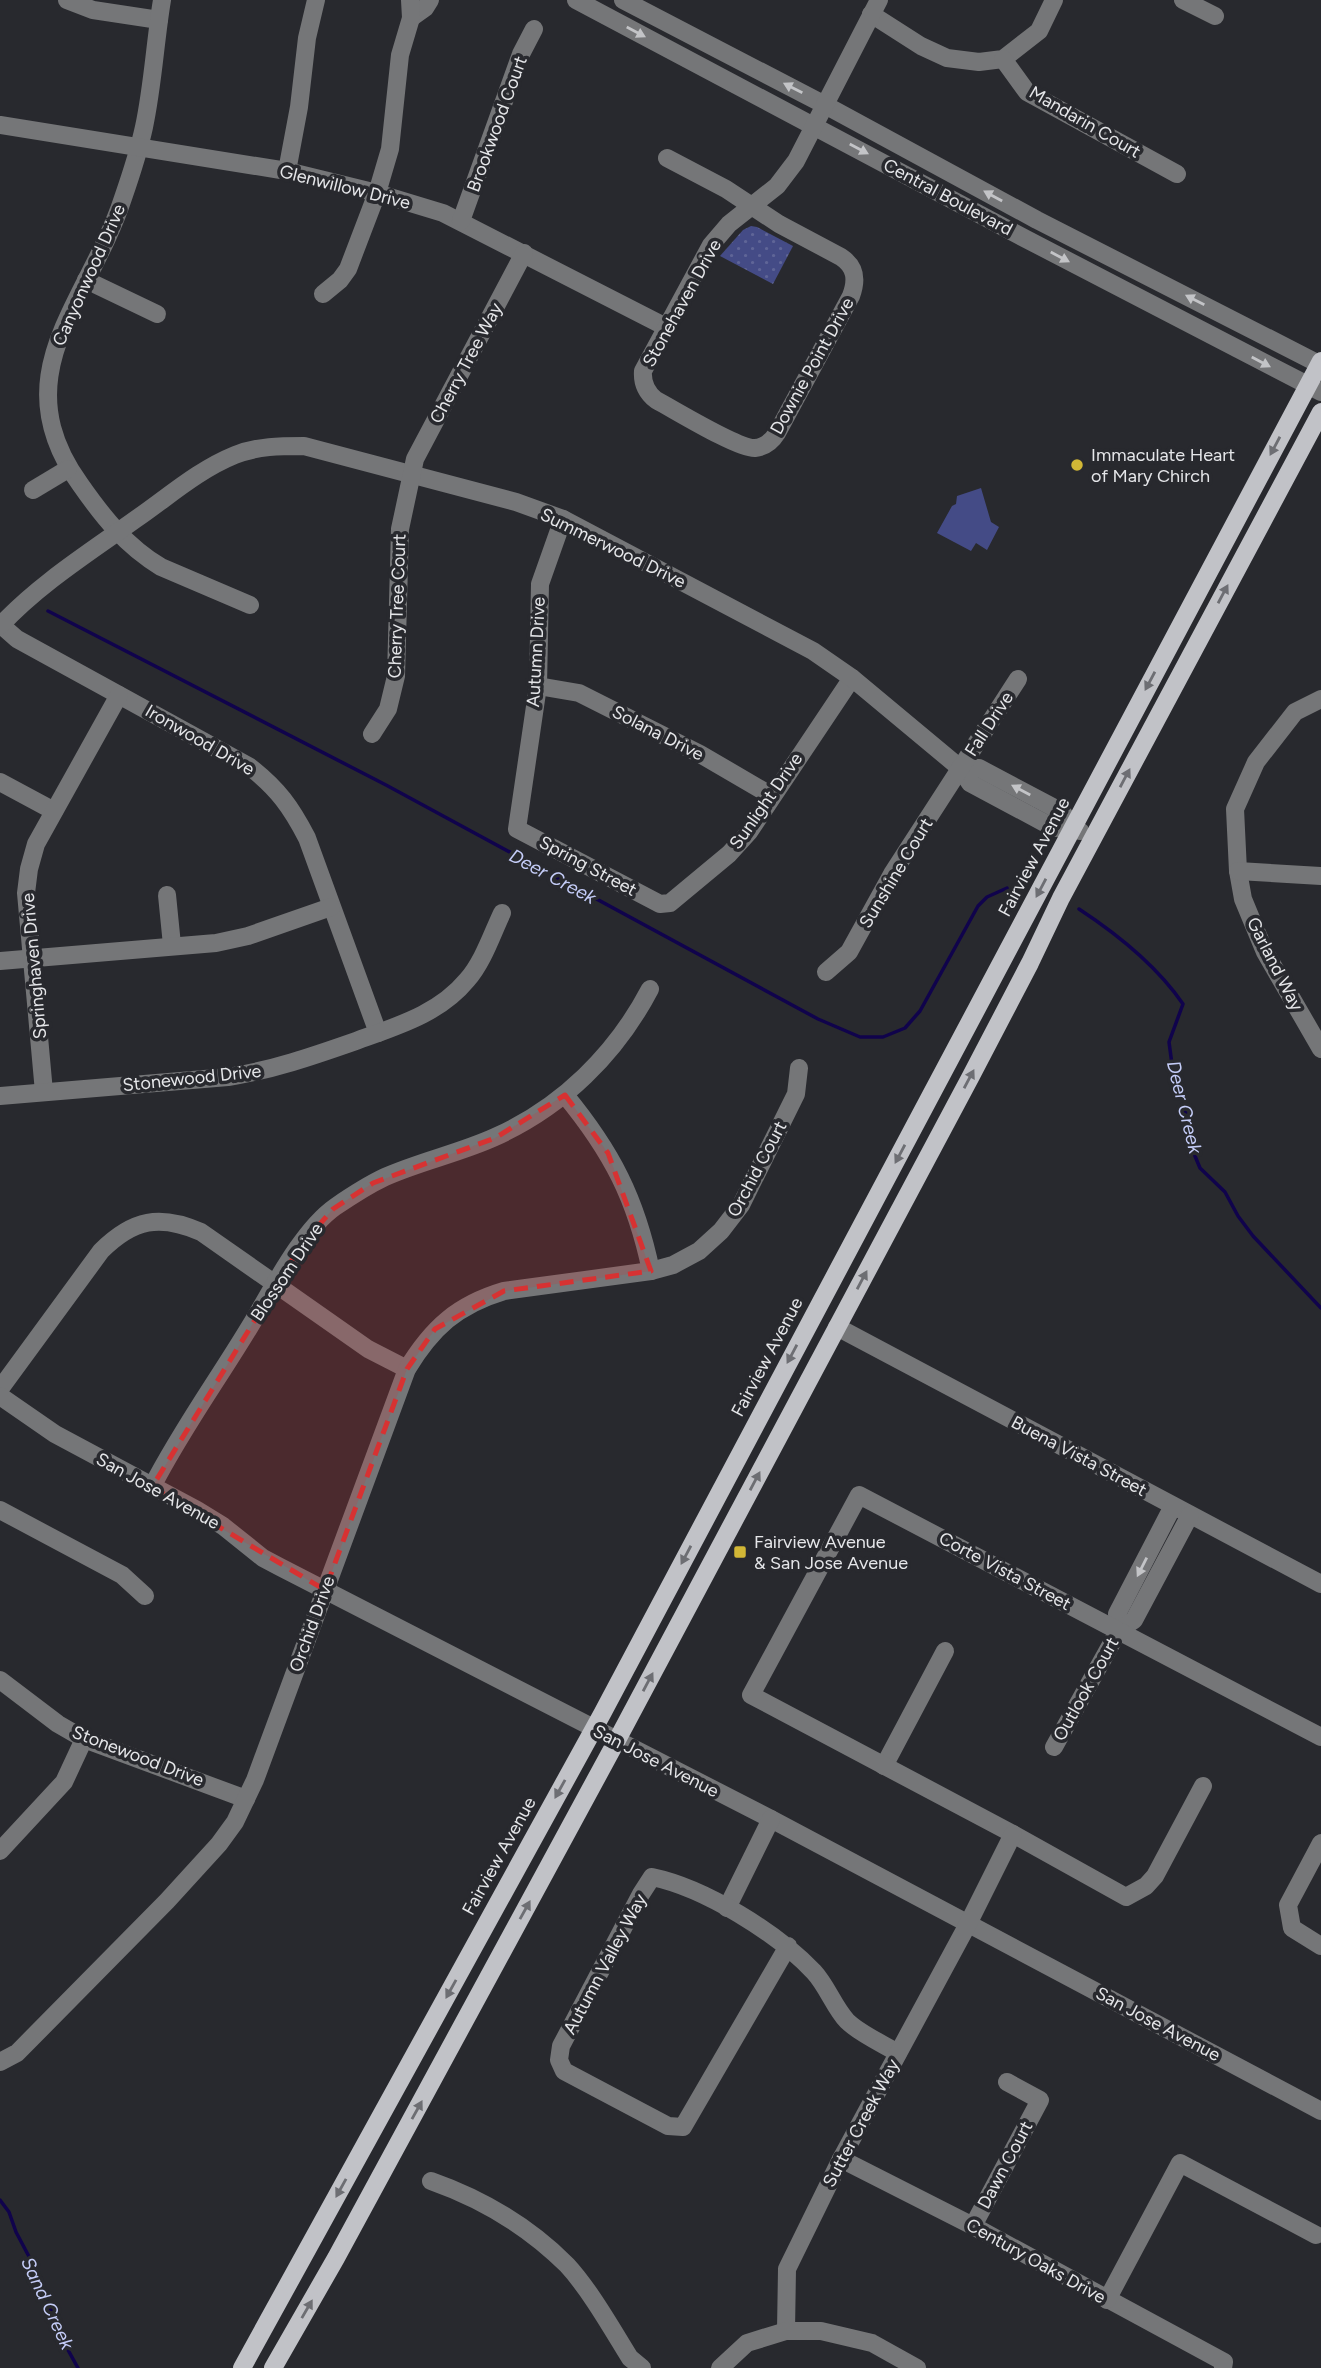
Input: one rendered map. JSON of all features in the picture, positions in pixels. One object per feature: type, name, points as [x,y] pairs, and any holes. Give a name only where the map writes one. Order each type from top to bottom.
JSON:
[{"type":"main road","name":"Fairview Avenue","points":[[242,2368],[593,1729],[1073,827],[1314,389],[1320,363]]},
{"type":"main road","points":[[273,2368],[343,2246],[616,1742],[1321,412]]},
{"type":"street","points":[[67,0],[93,10],[159,20]]},
{"type":"street","name":"Canyonwood Drive","points":[[162,0],[144,128],[113,226],[54,350],[47,404],[54,439],[68,468],[103,518],[117,533],[160,567],[250,605]]},
{"type":"street","points":[[287,171],[299,107],[307,38],[316,0]]},
{"type":"street","points":[[323,294],[340,281],[348,269],[377,193],[390,149],[400,55],[411,9],[425,8],[429,0]]},
{"type":"street","name":"Central Boulevard","points":[[576,0],[1314,389]]},
{"type":"street","name":"Central Boulevard","points":[[623,0],[1037,220],[1320,363]]},
{"type":"street","points":[[875,7],[921,46],[947,58],[979,62],[1003,59],[1039,31],[1054,0]]},
{"type":"street","points":[[1183,0],[1215,16]]},
{"type":"street","name":"Stonehaven Drive","points":[[757,448],[748,448],[733,441],[649,394],[643,371],[711,245],[729,225],[787,174],[875,7]]},
{"type":"street","name":"Brookwood Court","points":[[461,221],[521,54],[534,29]]},
{"type":"street","name":"Mandarin Court","points":[[1003,59],[1027,92],[1177,174]]},
{"type":"street","name":"Glenwillow Drive","points":[[0,125],[287,171],[377,193],[461,221],[666,327]]},
{"type":"street","points":[[667,158],[726,189],[751,207]]},
{"type":"street","name":"Downie Point Drive","points":[[751,207],[841,257],[852,267],[855,282],[851,296],[777,433],[767,444],[757,448]]},
{"type":"street","name":"Cherry Tree Way","points":[[411,474],[415,459],[524,253]]},
{"type":"street","points":[[86,280],[156,314]]},
{"type":"street","name":"Summerwood Drive","points":[[117,533],[208,467],[254,449],[275,446],[304,446],[516,502],[563,519],[813,651],[852,678],[960,768],[970,783],[1054,828],[1073,827],[1093,838]]},
{"type":"street","points":[[33,490],[68,468]]},
{"type":"street","name":"Cherry Tree Court","points":[[372,734],[388,709],[396,676],[400,529],[411,474]]},
{"type":"street","name":"Autumn Drive","points":[[517,829],[538,685],[540,584],[563,519]]},
{"type":"street","points":[[0,625],[15,609],[117,533]]},
{"type":"street","name":"Ironwood Drive","points":[[0,625],[17,639],[250,767],[272,784],[293,810],[307,838],[378,1032]]},
{"type":"street","name":"Sunlight Drive","points":[[660,904],[670,902],[729,854],[749,832],[852,678]]},
{"type":"street","name":"Fall Drive","points":[[960,768],[1018,679]]},
{"type":"street","name":"Solana Drive","points":[[538,685],[579,693],[700,754],[772,796]]},
{"type":"street","name":"Springhaven Drive","points":[[44,1092],[26,893],[29,869],[36,844],[119,695]]},
{"type":"street","name":"Garland Way","points":[[1321,699],[1295,712],[1256,762],[1235,809],[1238,871],[1243,899],[1265,952],[1321,1049]]},
{"type":"street","name":"Sunshine Court","points":[[826,972],[849,952],[892,874],[960,768]]},
{"type":"street","points":[[0,782],[54,811]]},
{"type":"street","name":"Spring Street","points":[[517,829],[660,904]]},
{"type":"street","points":[[1238,871],[1321,876]]},
{"type":"street","points":[[167,895],[172,946]]},
{"type":"street","points":[[0,961],[216,943],[248,936],[331,907]]},
{"type":"street","name":"Stonewood Drive","points":[[0,1096],[228,1077],[298,1062],[428,1013],[451,997],[469,978],[502,913]]},
{"type":"street","name":"Blossom Drive","points":[[152,1487],[316,1225],[333,1209],[388,1176],[495,1138],[527,1121],[565,1095],[621,1037],[650,989]]},
{"type":"street","name":"Orchid Court","points":[[651,1271],[673,1265],[699,1251],[722,1231],[741,1205],[796,1094],[799,1068]]},
{"type":"street","points":[[565,1095],[592,1127],[624,1184],[643,1229],[651,1271]]},
{"type":"street","points":[[0,1389],[113,1239],[135,1225],[159,1221],[181,1223],[201,1232],[368,1349],[407,1368]]},
{"type":"street","name":"Orchid Drive","points":[[0,2062],[17,2053],[167,1901],[219,1844],[235,1822],[256,1780],[407,1368],[435,1329],[453,1314],[504,1291],[651,1271]]},
{"type":"street","name":"Buena Vista Street","points":[[837,1327],[1321,1584]]},
{"type":"street","name":"San Jose Avenue","points":[[0,1395],[55,1434],[223,1526],[263,1558],[616,1742],[771,1819],[1321,2111]]},
{"type":"street","name":"Corte Vista Street","points":[[1203,1786],[1155,1876],[1146,1886],[1126,1898],[1013,1834],[751,1695],[859,1495],[1321,1737]]},
{"type":"street","points":[[1173,1506],[1117,1614],[1119,1630],[1134,1620],[1190,1515]]},
{"type":"street","points":[[0,1510],[122,1575],[145,1596]]},
{"type":"street","name":"Outlook Court","points":[[1054,1748],[1119,1630]]},
{"type":"street","points":[[884,1766],[945,1651]]},
{"type":"street","name":"Stonewood Drive","points":[[0,1680],[58,1724],[84,1739],[246,1799]]},
{"type":"street","points":[[0,1851],[64,1782],[84,1739]]},
{"type":"street","points":[[727,1908],[771,1819]]},
{"type":"street","name":"Sutter Creek Way","points":[[786,2331],[787,2269],[841,2159],[968,1924],[1013,1834]]},
{"type":"street","points":[[1321,1843],[1288,1905],[1292,1928],[1321,1945]]},
{"type":"street","name":"Autumn Valley Way","points":[[788,1946],[683,2127],[668,2126],[564,2071],[559,2060],[562,2046],[640,1894],[652,1877],[670,1881],[727,1908],[788,1946],[816,1975],[848,2022],[898,2053]]},
{"type":"street","name":"Dawn Court","points":[[973,2226],[1040,2100],[1007,2082]]},
{"type":"street","name":"Century Oaks Drive","points":[[841,2159],[973,2226],[1224,2362],[1223,2368]]},
{"type":"street","points":[[1107,2300],[1180,2163],[1316,2235]]},
{"type":"street","points":[[431,2181],[457,2190],[536,2237],[568,2267],[630,2358],[642,2368]]},
{"type":"street","points":[[720,2368],[747,2343],[786,2331],[821,2331],[872,2343],[917,2368]]},
{"type":"highlighted area","points":[[565,1095],[608,1153],[651,1271],[504,1291],[435,1329],[407,1369],[325,1590],[152,1487],[300,1247],[333,1209],[373,1183],[495,1138]]},
{"type":"shaded area","points":[[751,226],[793,246],[773,284],[720,256],[743,230]]},
{"type":"shaded area","points":[[981,488],[991,522],[999,527],[987,550],[976,543],[971,551],[937,533],[952,506],[956,504],[957,496]]},
{"type":"waterway","name":"Deer Creek","points":[[48,611],[386,785],[818,1019],[860,1037],[883,1037],[905,1028],[920,1011],[978,906],[987,897],[1007,888]]},
{"type":"waterway","name":"Deer Creek","points":[[1079,909],[1136,952],[1183,1004],[1169,1042],[1173,1072],[1181,1082],[1190,1144],[1200,1168],[1225,1192],[1253,1236],[1321,1308]]},
{"type":"waterway","name":"Sand Creek","points":[[0,2200],[9,2212],[34,2266],[62,2339],[78,2368]]},
{"type":"place","name":"Immaculate Heart of Mary Chirch","points":[[1077,465]]},
{"type":"place","name":"Fairview Avenue & San Jose Avenue","points":[[740,1552]]}]
